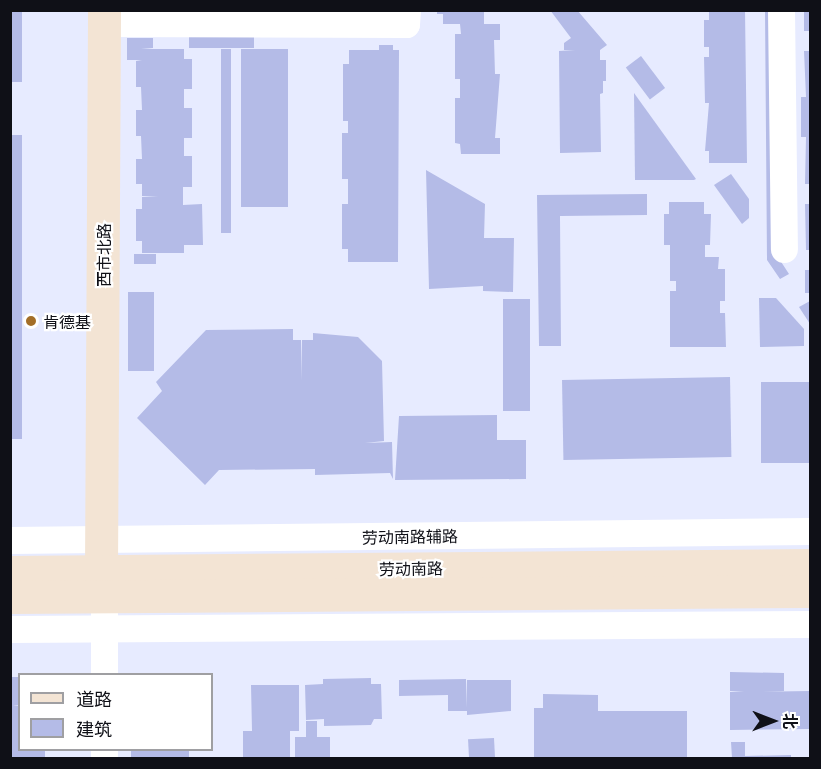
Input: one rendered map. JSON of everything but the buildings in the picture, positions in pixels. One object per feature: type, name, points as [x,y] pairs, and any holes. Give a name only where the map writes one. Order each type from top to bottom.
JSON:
[{"type":"main road","name":"西市北路","points":[[102,569],[104,17]]},
{"type":"main road","name":"劳动南路","points":[[10,572],[102,569],[810,565]]},
{"type":"main road","name":"劳动南路","points":[[10,597],[102,569],[810,591]]},
{"type":"street","points":[[104,17],[406,24],[406,10]]},
{"type":"street","points":[[781,10],[784,249]]},
{"type":"street","name":"劳动南路辅路","points":[[10,540],[102,569],[810,531]]},
{"type":"street","points":[[102,569],[104,673]]},
{"type":"street","points":[[10,629],[810,624]]},
{"type":"place","name":"肯德基","points":[[31,321]]}]
